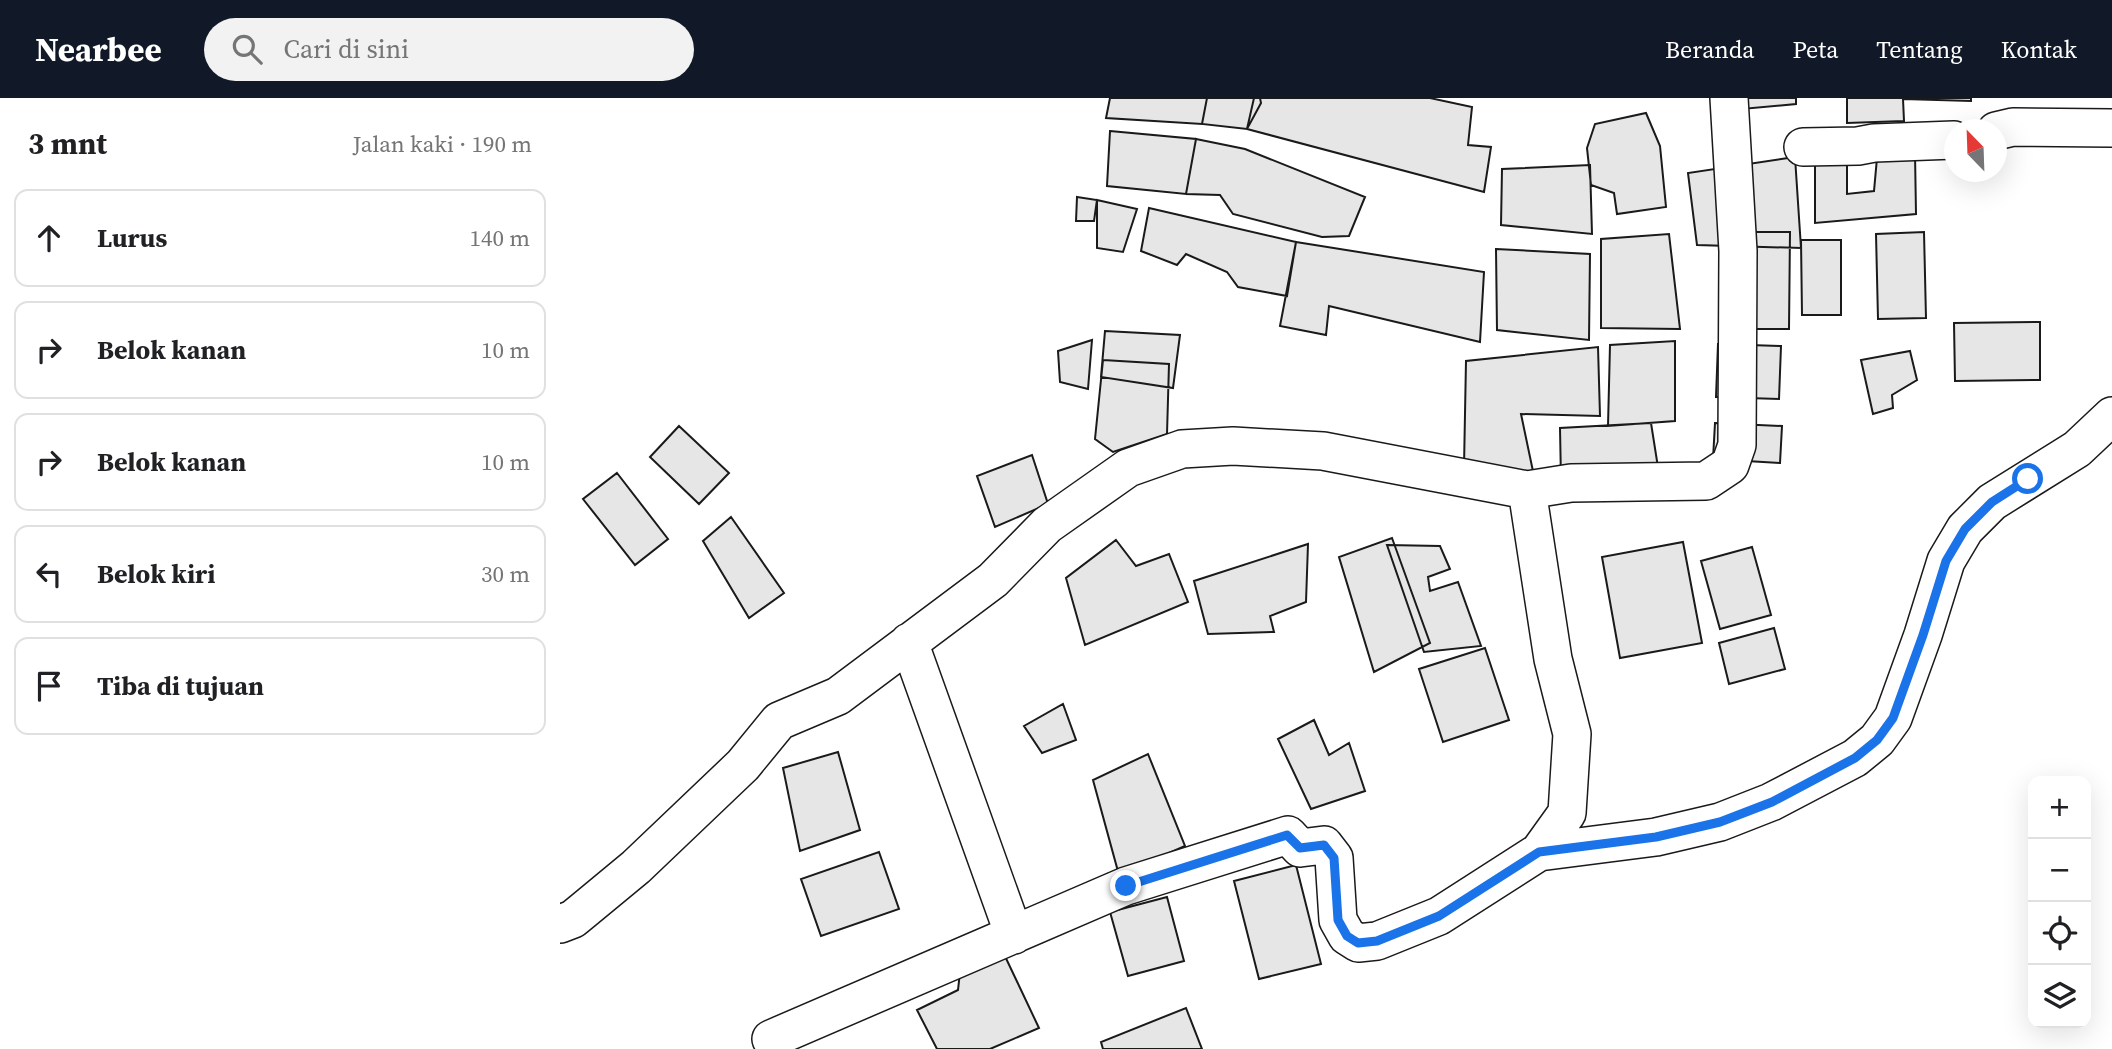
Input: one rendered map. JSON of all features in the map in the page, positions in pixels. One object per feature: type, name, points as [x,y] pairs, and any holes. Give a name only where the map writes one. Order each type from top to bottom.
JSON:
[{"type":"street","points":[[560,924],[573,919],[636,867],[743,765],[779,721],[838,696],[993,580],[1047,525],[1128,468],[1182,449],[1233,446],[1323,452],[1527,490],[1571,483],[1706,481],[1730,465],[1737,445],[1738,251],[1729,98]]},
{"type":"street","points":[[2007,128],[2112,128]]},
{"type":"street","points":[[1802,147],[1944,140]]},
{"type":"street","points":[[1539,852],[1656,837],[1720,822],[1772,802],[1855,758],[1877,740],[1893,718],[1946,561],[1965,529],[1992,502],[2077,449],[2112,416]]},
{"type":"street","points":[[771,1039],[1126,886],[1287,835],[1300,848],[1324,845],[1334,858],[1338,920],[1347,936],[1358,943],[1377,941],[1439,916],[1539,852],[1567,813],[1572,734],[1553,659],[1527,490]]},
{"type":"street","points":[[909,642],[1014,935]]},
{"type":"building","points":[[1110,98],[1207,98],[1202,124],[1106,118]]},
{"type":"building","points":[[1207,98],[1260,98],[1261,103],[1247,129],[1202,124]]},
{"type":"building","points":[[1254,98],[1430,98],[1472,107],[1468,145],[1491,147],[1484,192],[1247,129]]},
{"type":"building","points":[[1741,98],[1796,98],[1796,104],[1742,109]]},
{"type":"building","points":[[1847,98],[1971,98],[1971,101],[1903,99],[1904,121],[1847,123]]},
{"type":"building","points":[[1646,113],[1660,146],[1666,207],[1617,214],[1614,193],[1591,185],[1587,148],[1595,124]]},
{"type":"building","points":[[1110,131],[1196,139],[1186,194],[1107,186]]},
{"type":"building","points":[[1196,139],[1245,149],[1365,197],[1349,236],[1322,237],[1233,214],[1220,195],[1186,194]]},
{"type":"building","points":[[1915,153],[1916,214],[1815,223],[1815,161],[1847,159],[1847,194],[1874,191],[1877,158]]},
{"type":"building","points":[[1795,157],[1801,248],[1697,245],[1688,173]]},
{"type":"building","points":[[1590,165],[1592,234],[1501,225],[1502,169]]},
{"type":"building","points":[[1077,197],[1097,200],[1094,221],[1076,221]]},
{"type":"building","points":[[1097,200],[1137,209],[1123,252],[1097,248]]},
{"type":"building","points":[[1149,208],[1296,242],[1287,296],[1238,287],[1227,272],[1186,254],[1177,265],[1141,251]]},
{"type":"building","points":[[1746,232],[1790,232],[1789,329],[1722,329]]},
{"type":"building","points":[[1924,232],[1926,318],[1878,319],[1876,234]]},
{"type":"building","points":[[1669,234],[1680,329],[1601,328],[1601,239]]},
{"type":"building","points":[[1801,240],[1841,240],[1841,315],[1802,315]]},
{"type":"building","points":[[1296,242],[1484,272],[1480,342],[1329,306],[1326,335],[1280,326]]},
{"type":"building","points":[[1496,249],[1590,254],[1589,340],[1497,330]]},
{"type":"building","points":[[2040,322],[2040,380],[1955,381],[1954,323]]},
{"type":"building","points":[[1105,331],[1180,335],[1173,388],[1101,377]]},
{"type":"building","points":[[1092,340],[1088,389],[1060,382],[1058,351]]},
{"type":"building","points":[[1675,341],[1675,421],[1608,426],[1610,345]]},
{"type":"building","points":[[1718,344],[1781,346],[1779,399],[1716,397]]},
{"type":"building","points":[[1598,347],[1600,416],[1521,414],[1534,476],[1464,467],[1466,361]]},
{"type":"building","points":[[1910,351],[1917,380],[1892,395],[1893,408],[1873,414],[1861,360]]},
{"type":"building","points":[[1103,360],[1169,364],[1167,434],[1113,452],[1095,439]]},
{"type":"building","points":[[1651,423],[1660,480],[1561,481],[1560,428]]},
{"type":"building","points":[[1715,423],[1782,426],[1780,463],[1713,459]]},
{"type":"building","points":[[679,426],[729,473],[699,504],[650,457]]},
{"type":"building","points":[[1032,455],[1048,504],[995,527],[977,476]]},
{"type":"building","points":[[617,473],[668,539],[635,565],[583,499]]},
{"type":"building","points":[[731,517],[784,593],[749,618],[703,541]]},
{"type":"building","points":[[1392,538],[1430,643],[1374,672],[1339,557]]},
{"type":"building","points":[[1116,540],[1136,566],[1169,554],[1188,602],[1085,645],[1066,578]]},
{"type":"building","points":[[1683,542],[1702,643],[1620,658],[1602,557]]},
{"type":"building","points":[[1308,544],[1306,602],[1270,616],[1274,632],[1208,634],[1194,581]]},
{"type":"building","points":[[1387,545],[1440,546],[1450,569],[1428,577],[1430,591],[1458,582],[1481,646],[1424,652]]},
{"type":"building","points":[[1752,547],[1771,615],[1720,629],[1701,561]]},
{"type":"building","points":[[1774,628],[1785,669],[1729,684],[1719,643]]},
{"type":"building","points":[[1485,648],[1509,720],[1443,742],[1419,669]]},
{"type":"building","points":[[1063,704],[1076,740],[1042,753],[1024,726]]},
{"type":"building","points":[[1314,720],[1329,755],[1349,743],[1365,791],[1311,809],[1278,739]]},
{"type":"building","points":[[838,752],[860,830],[800,851],[783,768]]},
{"type":"building","points":[[1148,754],[1185,846],[1119,875],[1093,780]]},
{"type":"building","points":[[879,852],[899,909],[821,936],[801,879]]},
{"type":"building","points":[[1296,865],[1321,964],[1259,979],[1234,881]]},
{"type":"building","points":[[1167,897],[1184,961],[1128,976],[1110,912]]},
{"type":"building","points":[[1003,952],[1039,1028],[990,1049],[937,1049],[917,1010],[958,990],[960,972]]},
{"type":"building","points":[[1186,1008],[1202,1049],[1103,1049],[1101,1042]]},
{"type":"route","points":[[1126,886],[1287,835],[1300,848],[1324,845],[1334,858],[1338,920],[1347,936],[1358,943],[1377,941],[1439,916],[1539,852],[1656,837],[1720,822],[1772,802],[1855,758],[1877,740],[1893,718],[1946,561],[1965,529],[1992,502],[2028,479]]}]
